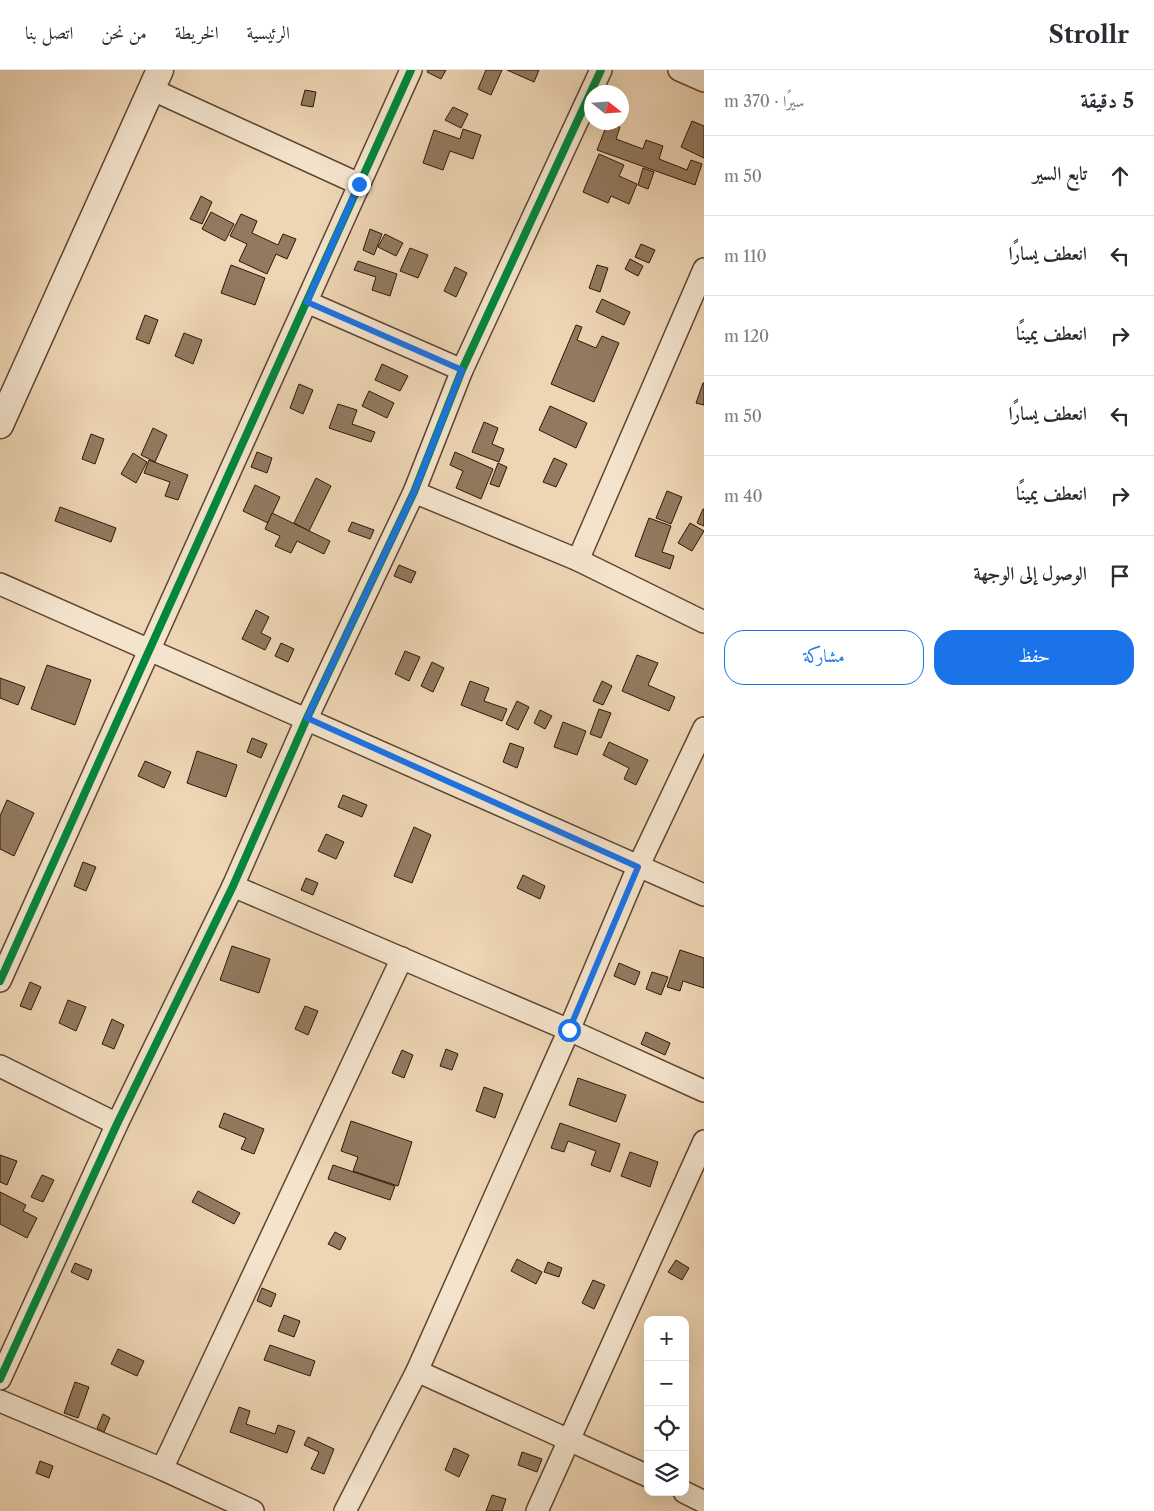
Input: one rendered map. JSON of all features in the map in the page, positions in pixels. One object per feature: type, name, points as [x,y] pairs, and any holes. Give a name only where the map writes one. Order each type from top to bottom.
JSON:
[{"type":"street","points":[[0,981],[411,70]]},
{"type":"street","points":[[0,1379],[117,1124],[233,886],[307,718],[414,492],[462,370],[600,70]]},
{"type":"street","points":[[679,70],[704,81]]},
{"type":"street","points":[[0,425],[156,80],[359,184]]},
{"type":"street","points":[[578,560],[704,270]]},
{"type":"street","points":[[307,302],[462,370]]},
{"type":"street","points":[[414,492],[578,560],[704,622]]},
{"type":"street","points":[[0,584],[704,895]]},
{"type":"street","points":[[345,1511],[417,1371],[569,1030],[638,867],[704,728]]},
{"type":"street","points":[[233,886],[569,1030],[704,1091]]},
{"type":"street","points":[[162,1469],[402,958]]},
{"type":"street","points":[[0,1066],[117,1124]]},
{"type":"street","points":[[537,1511],[704,1141]]},
{"type":"street","points":[[417,1371],[644,1474]]},
{"type":"street","points":[[0,1401],[162,1469],[253,1511]]},
{"type":"street","points":[[689,1494],[704,1502]]},
{"type":"building","points":[[428,70],[446,70],[441,79],[427,72]]},
{"type":"building","points":[[486,70],[502,70],[491,95],[478,89]]},
{"type":"building","points":[[507,70],[539,70],[534,82]]},
{"type":"building","points":[[305,90],[316,92],[313,107],[301,105]]},
{"type":"building","points":[[453,107],[468,114],[461,128],[445,120]]},
{"type":"building","points":[[692,121],[704,126],[704,158],[681,147]]},
{"type":"building","points":[[463,129],[481,135],[473,159],[450,151],[443,170],[423,163],[434,130],[460,139]]},
{"type":"building","points":[[605,130],[619,130],[616,139],[643,149],[646,140],[663,146],[659,159],[687,170],[691,160],[702,164],[695,185],[597,150]]},
{"type":"building","points":[[599,154],[624,165],[619,176],[637,184],[629,204],[611,196],[608,203],[583,192]]},
{"type":"building","points":[[643,168],[654,172],[648,189],[638,185]]},
{"type":"building","points":[[201,196],[212,202],[202,224],[190,219]]},
{"type":"building","points":[[211,212],[234,224],[225,241],[202,229]]},
{"type":"building","points":[[241,214],[257,221],[252,233],[278,245],[283,234],[296,239],[287,259],[276,254],[267,274],[239,261],[247,244],[230,236]]},
{"type":"building","points":[[370,229],[382,234],[374,255],[363,250]]},
{"type":"building","points":[[385,234],[403,243],[396,256],[378,247]]},
{"type":"building","points":[[641,244],[655,250],[649,263],[635,257]]},
{"type":"building","points":[[410,248],[428,255],[418,278],[400,271]]},
{"type":"building","points":[[630,259],[643,266],[638,276],[625,269]]},
{"type":"building","points":[[358,261],[397,274],[390,296],[372,290],[376,277],[354,270]]},
{"type":"building","points":[[231,265],[265,278],[255,305],[221,293]]},
{"type":"building","points":[[597,265],[608,268],[600,292],[589,288]]},
{"type":"building","points":[[455,267],[467,273],[456,297],[444,291]]},
{"type":"building","points":[[602,299],[630,312],[624,325],[596,312]]},
{"type":"building","points":[[145,315],[158,320],[149,344],[136,339]]},
{"type":"building","points":[[576,325],[582,327],[577,340],[596,348],[602,336],[619,343],[594,402],[551,384]]},
{"type":"building","points":[[184,333],[202,340],[193,364],[175,356]]},
{"type":"building","points":[[382,364],[408,376],[400,391],[375,380]]},
{"type":"building","points":[[704,383],[704,405],[696,403]]},
{"type":"building","points":[[299,384],[313,390],[303,414],[290,408]]},
{"type":"building","points":[[369,391],[394,403],[387,418],[362,406]]},
{"type":"building","points":[[338,404],[357,410],[352,424],[375,432],[371,442],[329,428]]},
{"type":"building","points":[[550,406],[587,423],[576,448],[539,430]]},
{"type":"building","points":[[484,422],[498,428],[492,444],[504,449],[499,462],[472,452]]},
{"type":"building","points":[[153,428],[167,435],[155,462],[141,455]]},
{"type":"building","points":[[91,434],[104,439],[95,464],[82,459]]},
{"type":"building","points":[[257,452],[272,458],[267,473],[251,467]]},
{"type":"building","points":[[455,452],[493,469],[481,499],[456,488],[463,471],[450,465]]},
{"type":"building","points":[[133,453],[147,462],[136,483],[121,474]]},
{"type":"building","points":[[554,458],[567,464],[556,487],[543,482]]},
{"type":"building","points":[[149,460],[188,475],[178,500],[165,496],[170,482],[144,473]]},
{"type":"building","points":[[498,463],[507,467],[499,487],[490,484]]},
{"type":"building","points":[[316,478],[331,486],[309,531],[294,523]]},
{"type":"building","points":[[255,485],[280,497],[268,523],[243,511]]},
{"type":"building","points":[[667,491],[682,497],[671,524],[656,518]]},
{"type":"building","points":[[60,507],[116,528],[111,542],[55,521]]},
{"type":"building","points":[[704,509],[704,526],[697,523]]},
{"type":"building","points":[[272,513],[330,541],[324,554],[297,541],[291,553],[275,546],[280,536],[265,529]]},
{"type":"building","points":[[649,518],[671,526],[662,552],[674,556],[670,569],[635,556]]},
{"type":"building","points":[[352,522],[374,530],[370,539],[348,531]]},
{"type":"building","points":[[690,523],[704,531],[692,551],[678,543]]},
{"type":"building","points":[[399,565],[416,572],[411,583],[394,576]]},
{"type":"building","points":[[256,610],[269,617],[261,633],[271,638],[265,650],[242,639]]},
{"type":"building","points":[[281,643],[294,649],[288,662],[275,656]]},
{"type":"building","points":[[405,651],[420,657],[409,681],[395,674]]},
{"type":"building","points":[[637,655],[658,663],[648,685],[675,697],[669,711],[622,691]]},
{"type":"building","points":[[432,662],[444,668],[433,692],[421,686]]},
{"type":"building","points":[[47,665],[91,680],[75,725],[31,709]]},
{"type":"building","points":[[0,678],[25,687],[18,705],[0,698]]},
{"type":"building","points":[[470,681],[489,688],[484,701],[507,709],[502,721],[461,705]]},
{"type":"building","points":[[602,681],[612,686],[603,705],[593,701]]},
{"type":"building","points":[[517,701],[529,707],[518,730],[506,724]]},
{"type":"building","points":[[599,709],[611,713],[601,738],[590,734]]},
{"type":"building","points":[[540,710],[552,716],[545,729],[534,723]]},
{"type":"building","points":[[563,722],[586,731],[577,755],[554,747]]},
{"type":"building","points":[[252,738],[267,744],[261,758],[247,752]]},
{"type":"building","points":[[609,742],[648,760],[636,785],[624,779],[629,768],[603,755]]},
{"type":"building","points":[[510,743],[524,748],[517,768],[503,762]]},
{"type":"building","points":[[197,751],[237,765],[226,797],[187,783]]},
{"type":"building","points":[[145,761],[171,772],[164,788],[138,776]]},
{"type":"building","points":[[343,795],[367,805],[362,817],[338,807]]},
{"type":"building","points":[[7,800],[34,813],[14,856],[0,849],[0,816]]},
{"type":"building","points":[[414,827],[431,835],[412,883],[394,876]]},
{"type":"building","points":[[326,834],[344,842],[336,859],[318,851]]},
{"type":"building","points":[[83,862],[96,867],[86,891],[74,886]]},
{"type":"building","points":[[523,875],[545,886],[540,899],[517,888]]},
{"type":"building","points":[[306,878],[318,883],[313,895],[301,890]]},
{"type":"building","points":[[232,946],[270,959],[259,993],[220,980]]},
{"type":"building","points":[[680,950],[704,958],[704,988],[683,981],[680,991],[667,987]]},
{"type":"building","points":[[619,963],[640,972],[635,985],[614,976]]},
{"type":"building","points":[[652,972],[668,977],[661,995],[646,989]]},
{"type":"building","points":[[30,982],[41,987],[31,1010],[20,1006]]},
{"type":"building","points":[[68,1000],[86,1007],[76,1031],[59,1023]]},
{"type":"building","points":[[305,1006],[318,1011],[308,1035],[295,1029]]},
{"type":"building","points":[[112,1019],[124,1025],[114,1049],[102,1044]]},
{"type":"building","points":[[646,1032],[670,1043],[665,1055],[641,1044]]},
{"type":"building","points":[[446,1049],[458,1054],[452,1070],[440,1066]]},
{"type":"building","points":[[402,1050],[413,1055],[404,1078],[392,1073]]},
{"type":"building","points":[[578,1078],[626,1095],[616,1122],[569,1105]]},
{"type":"building","points":[[484,1087],[503,1094],[495,1118],[476,1111]]},
{"type":"building","points":[[224,1113],[264,1129],[254,1154],[241,1149],[246,1138],[219,1127]]},
{"type":"building","points":[[351,1121],[412,1142],[398,1186],[353,1171],[358,1157],[341,1151]]},
{"type":"building","points":[[560,1123],[620,1144],[610,1172],[591,1165],[596,1151],[568,1141],[564,1152],[551,1148]]},
{"type":"building","points":[[630,1152],[658,1162],[650,1187],[621,1176]]},
{"type":"building","points":[[0,1155],[17,1161],[7,1185],[0,1182]]},
{"type":"building","points":[[333,1165],[395,1186],[390,1200],[328,1179]]},
{"type":"building","points":[[42,1175],[54,1180],[43,1202],[31,1197]]},
{"type":"building","points":[[198,1191],[240,1213],[234,1224],[192,1202]]},
{"type":"building","points":[[0,1192],[26,1205],[23,1211],[37,1218],[27,1238],[0,1224]]},
{"type":"building","points":[[335,1232],[346,1238],[340,1250],[328,1244]]},
{"type":"building","points":[[517,1259],[542,1272],[536,1284],[511,1271]]},
{"type":"building","points":[[676,1260],[689,1268],[682,1280],[668,1272]]},
{"type":"building","points":[[548,1262],[562,1268],[559,1277],[544,1272]]},
{"type":"building","points":[[75,1263],[92,1270],[88,1280],[71,1272]]},
{"type":"building","points":[[593,1280],[605,1285],[594,1309],[582,1303]]},
{"type":"building","points":[[262,1288],[276,1294],[271,1307],[257,1301]]},
{"type":"building","points":[[284,1315],[300,1321],[294,1337],[278,1331]]},
{"type":"building","points":[[270,1345],[315,1361],[310,1376],[264,1360]]},
{"type":"building","points":[[118,1349],[144,1361],[137,1376],[111,1364]]},
{"type":"building","points":[[75,1382],[89,1387],[78,1418],[64,1413]]},
{"type":"building","points":[[239,1407],[250,1411],[246,1424],[275,1434],[278,1425],[295,1431],[287,1453],[230,1432]]},
{"type":"building","points":[[103,1414],[110,1418],[104,1432],[97,1428]]},
{"type":"building","points":[[308,1437],[334,1449],[324,1474],[311,1469],[319,1452],[304,1445]]},
{"type":"building","points":[[454,1448],[469,1455],[459,1477],[445,1470]]},
{"type":"building","points":[[522,1452],[542,1459],[537,1472],[518,1465]]},
{"type":"building","points":[[40,1461],[53,1466],[49,1478],[36,1473]]},
{"type":"building","points":[[492,1495],[506,1499],[502,1511],[486,1511]]},
{"type":"cycle path","points":[[0,981],[411,70]]},
{"type":"cycle path","points":[[0,1379],[117,1124],[233,886],[307,718],[414,492],[462,370],[601,70]]},
{"type":"route","points":[[359,184],[307,302],[462,370],[414,492],[307,718],[638,867],[569,1030]]}]
